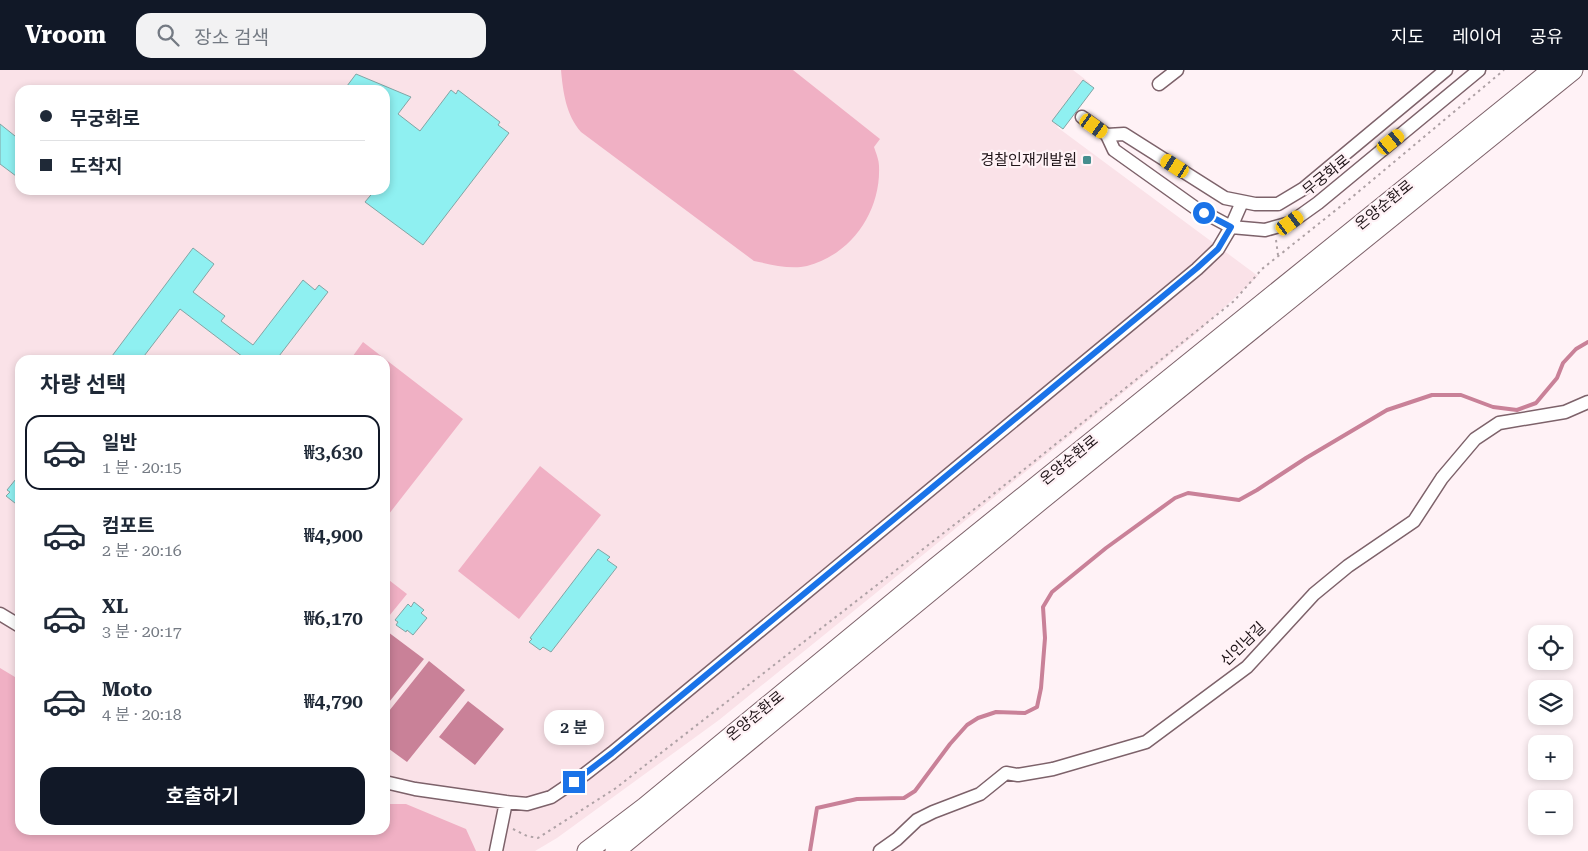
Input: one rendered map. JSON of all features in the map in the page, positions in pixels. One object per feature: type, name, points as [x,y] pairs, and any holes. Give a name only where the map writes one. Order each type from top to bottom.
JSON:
[{"type":"highway","name":"온양순환로","points":[[587,851],[645,807],[950,556],[1552,70]]},
{"type":"highway","name":"온양순환로","points":[[615,851],[1047,495],[1573,70]]},
{"type":"street","points":[[1159,84],[1177,70]]},
{"type":"street","name":"무궁화로","points":[[1107,135],[1124,134],[1225,198],[1242,202],[1278,204],[1303,189],[1446,70]]},
{"type":"street","name":"무궁화로","points":[[1082,117],[1107,135],[1114,150],[1194,206],[1231,227],[1265,230],[1290,223],[1318,203],[1479,70]]},
{"type":"street","points":[[390,783],[415,789],[527,804],[551,797],[585,774],[1197,268],[1218,249],[1231,227],[1242,202]]},
{"type":"street","name":"신인남길","points":[[880,851],[897,839],[917,820],[980,794],[1006,773],[1018,775],[1052,769],[1146,742],[1246,667],[1314,594],[1348,566],[1414,520],[1442,478],[1475,439],[1499,423],[1565,412],[1588,402]]},
{"type":"street","points":[[0,614],[15,623]]},
{"type":"street","points":[[496,851],[506,802]]},
{"type":"path","points":[[501,828],[514,829],[526,836],[538,838],[616,788],[989,498],[1234,301],[1262,269],[1351,198],[1504,70]]},
{"type":"path","points":[[1274,228],[1279,256]]},
{"type":"shaded area","name":"경찰인재개발원","points":[[0,70],[1073,70],[1090,83],[1057,127],[1258,276],[1197,333],[719,720],[557,838],[535,851],[343,851],[375,835],[390,835],[390,355],[15,355],[15,692],[0,682]]},
{"type":"shaded area","points":[[561,70],[793,70],[880,139],[874,147],[879,164],[878,183],[875,199],[869,214],[861,228],[850,241],[838,252],[823,260],[800,267],[780,266],[754,261],[581,132],[569,111],[564,95]]},
{"type":"shaded area","points":[[363,342],[380,355],[354,355]]},
{"type":"shaded area","points":[[390,363],[463,419],[390,513]]},
{"type":"shaded area","points":[[540,466],[601,515],[519,619],[458,571]]},
{"type":"shaded area","points":[[390,581],[407,594],[390,615]]},
{"type":"shaded area","points":[[390,634],[424,659],[390,701]]},
{"type":"shaded area","points":[[429,661],[465,690],[407,762],[390,750],[390,710]]},
{"type":"shaded area","points":[[0,668],[15,677],[15,835],[390,835],[390,804],[406,804],[466,829],[476,851],[0,851]]},
{"type":"shaded area","points":[[468,701],[504,729],[475,765],[439,737]]},
{"type":"building","points":[[356,74],[382,85],[348,85]]},
{"type":"building","points":[[1083,80],[1094,88],[1063,129],[1052,121]]},
{"type":"building","points":[[390,88],[411,97],[398,114],[420,131],[451,90],[456,94],[458,90],[500,122],[498,125],[509,133],[423,245],[365,202],[371,195],[390,195]]},
{"type":"building","points":[[0,124],[15,136],[15,175],[0,164]]},
{"type":"building","points":[[193,248],[214,264],[193,292],[225,316],[221,321],[253,345],[303,280],[315,290],[319,285],[328,292],[280,355],[240,355],[180,309],[145,355],[113,355]]},
{"type":"building","points":[[15,480],[15,503],[6,496],[10,492],[7,490]]},
{"type":"building","points":[[598,549],[610,557],[607,560],[617,567],[551,652],[543,647],[540,650],[529,642],[532,639],[530,638]]},
{"type":"building","points":[[414,602],[424,610],[421,613],[427,618],[413,635],[396,625],[398,622],[395,620],[408,604],[411,607]]},
{"type":"waterway","points":[[810,851],[817,808],[857,799],[904,798],[915,791],[950,744],[967,725],[978,718],[996,712],[1025,713],[1037,707],[1041,688],[1045,638],[1043,607],[1052,592],[1106,548],[1175,498],[1188,493],[1239,500],[1387,410],[1432,395],[1461,395],[1493,407],[1517,410],[1536,403],[1557,378],[1563,363],[1576,349],[1588,342]]},
{"type":"place","name":"경찰인재개발원","points":[[1087,160]]},
{"type":"route","points":[[574,782],[612,753],[1197,268],[1218,249],[1231,227],[1204,213]]}]
